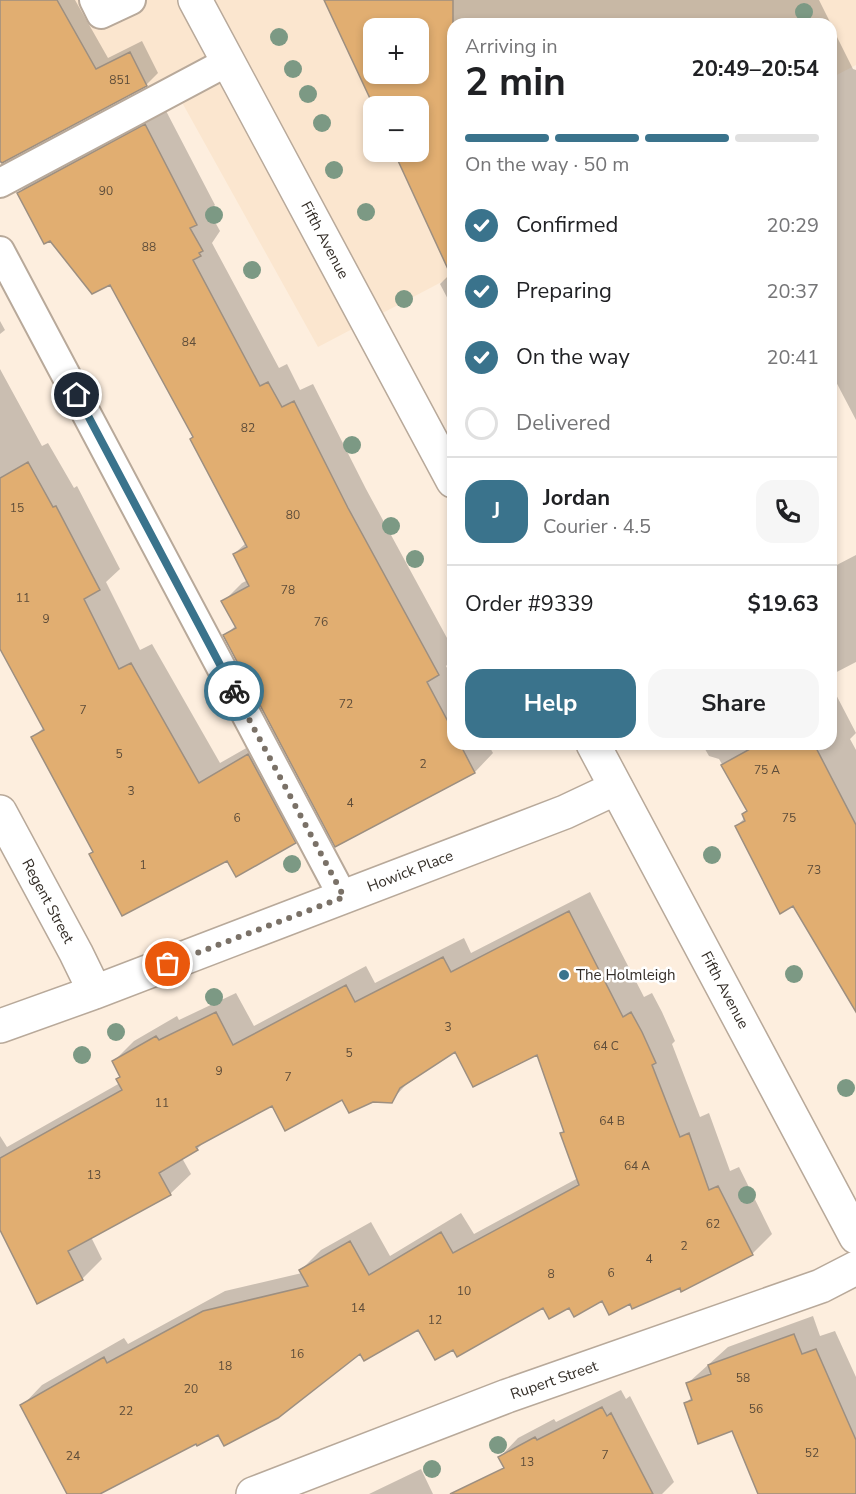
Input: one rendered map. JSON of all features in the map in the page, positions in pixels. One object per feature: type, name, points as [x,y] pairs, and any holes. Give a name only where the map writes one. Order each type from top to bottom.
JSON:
[{"type":"street","name":"Fifth Avenue","points":[[195,0],[230,61],[447,470]]},
{"type":"street","name":"Fifth Avenue","points":[[596,750],[856,1237]]},
{"type":"street","name":"Howick Place","points":[[0,1026],[565,812],[616,788]]},
{"type":"street","name":"Regent Street","points":[[0,812],[76,953],[94,992]]},
{"type":"street","name":"Rupert Street","points":[[253,1494],[507,1396],[821,1286],[856,1268]]},
{"type":"lane","points":[[0,183],[230,61]]},
{"type":"lane","points":[[0,251],[344,897]]},
{"type":"shaded area","points":[[0,0],[856,0],[856,65],[837,75],[837,18],[447,18],[447,279],[318,347],[174,88],[0,186]]},
{"type":"building","points":[[0,0],[57,0],[96,69],[130,52],[147,86],[2,163],[0,161]]},
{"type":"building","points":[[324,0],[453,0],[453,18],[447,18],[447,267],[399,162],[429,162],[429,96],[369,96],[363,84],[429,84],[429,18],[363,18],[363,83]]},
{"type":"building","points":[[145,124],[197,225],[190,228],[203,251],[199,253],[201,256],[193,260],[260,386],[268,382],[282,407],[294,401],[348,508],[439,675],[427,682],[447,720],[447,750],[463,750],[475,773],[335,847],[223,635],[236,628],[221,601],[249,586],[233,554],[247,547],[190,439],[193,437],[110,285],[92,294],[50,241],[44,244],[17,193]]},
{"type":"building","points":[[28,462],[53,507],[56,506],[100,590],[84,599],[119,669],[131,663],[199,783],[248,754],[296,843],[236,877],[227,861],[122,916],[89,854],[93,852],[31,737],[44,730],[0,649],[0,478]]},
{"type":"building","points":[[748,750],[817,750],[856,825],[856,1012],[793,906],[780,914],[735,826],[745,821],[742,814],[747,811],[721,765]]},
{"type":"building","points":[[569,911],[623,1017],[631,1012],[642,1032],[656,1063],[652,1065],[680,1137],[689,1133],[709,1190],[718,1186],[753,1255],[681,1292],[680,1288],[632,1309],[630,1304],[609,1315],[602,1301],[574,1317],[569,1308],[549,1319],[543,1308],[457,1357],[453,1350],[435,1360],[418,1330],[364,1361],[360,1354],[278,1418],[224,1446],[218,1435],[100,1494],[67,1494],[20,1405],[104,1357],[107,1363],[203,1311],[308,1286],[299,1270],[350,1241],[369,1275],[441,1232],[453,1253],[579,1185],[560,1133],[564,1132],[537,1055],[473,1087],[455,1052],[400,1088],[392,1103],[373,1102],[349,1113],[342,1100],[285,1131],[272,1106],[196,1147],[198,1150],[159,1173],[171,1195],[68,1251],[83,1280],[37,1304],[0,1230],[0,1158],[122,1090],[116,1079],[120,1077],[112,1061],[156,1036],[159,1040],[216,1012],[233,1045],[346,985],[355,1002],[443,957],[451,972]]},
{"type":"building","points":[[794,1334],[802,1354],[816,1349],[856,1440],[856,1494],[758,1494],[732,1431],[698,1444],[684,1403],[692,1400],[686,1383],[711,1374],[708,1365]]},
{"type":"building","points":[[602,1407],[607,1416],[611,1413],[653,1494],[450,1494],[504,1468],[498,1457],[535,1437],[537,1440]]},
{"type":"way so far","points":[[168,964],[344,897],[234,691]]},
{"type":"place","name":"The Holmleigh","points":[[564,975]]},
{"type":"route","points":[[77,395],[234,691]]}]
